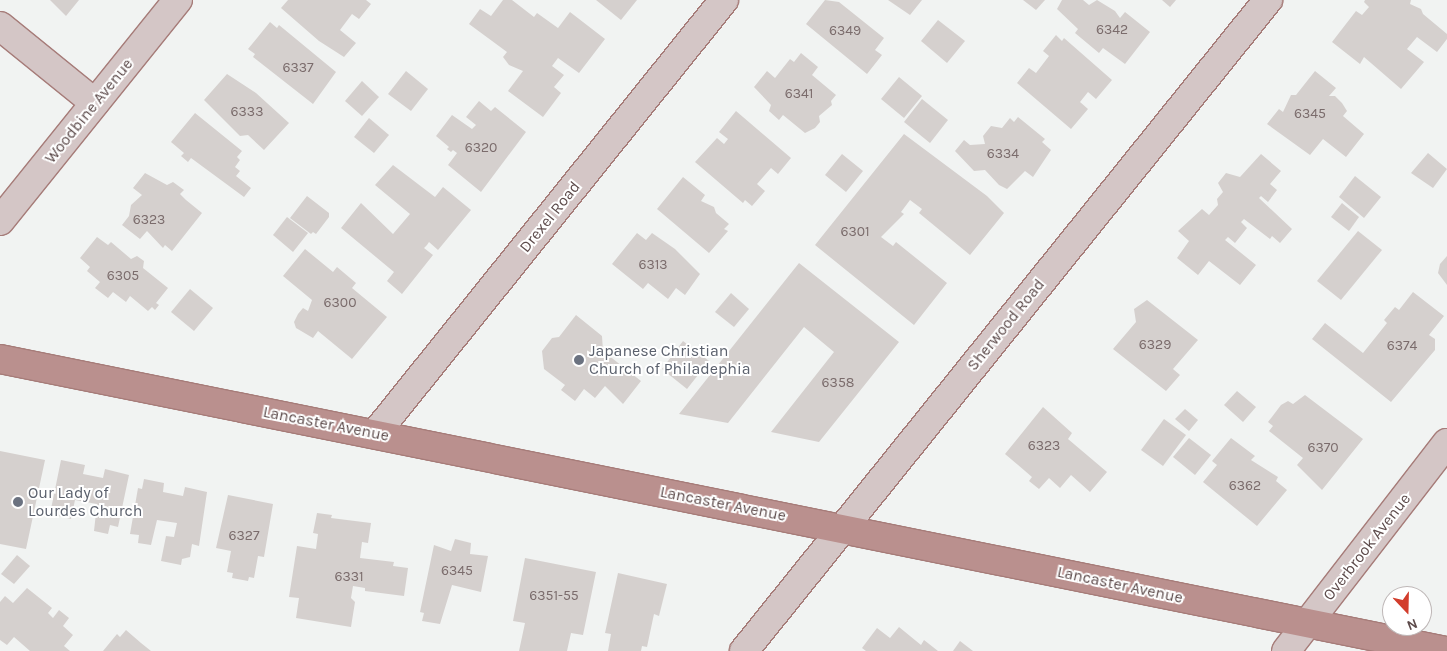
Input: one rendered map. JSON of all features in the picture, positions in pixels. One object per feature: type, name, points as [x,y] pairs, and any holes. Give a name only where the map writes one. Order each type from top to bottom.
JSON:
[{"type":"highway","name":"Lancaster Avenue","points":[[0,359],[842,528],[1307,624],[1364,643],[1446,651]]},
{"type":"street","name":"Woodbine Avenue","points":[[0,221],[178,0]]},
{"type":"street","name":"Drexel Road","points":[[376,434],[724,0]]},
{"type":"street","name":"Sherwood Road","points":[[744,651],[1268,0]]},
{"type":"street","points":[[0,26],[95,103]]},
{"type":"street","name":"Overbrook Avenue","points":[[1286,651],[1447,444]]},
{"type":"building","points":[[50,0],[79,0],[66,16]]},
{"type":"building","points":[[288,0],[366,0],[371,4],[359,19],[352,14],[340,30],[356,43],[344,57],[319,41],[281,8]]},
{"type":"building","points":[[503,0],[512,0],[534,17],[537,13],[558,28],[570,12],[605,39],[579,73],[558,58],[552,66],[564,75],[554,87],[561,93],[543,117],[508,91],[523,71],[509,65],[503,57],[507,52],[469,24],[480,9],[491,16]]},
{"type":"building","points":[[596,0],[637,0],[621,20]]},
{"type":"building","points":[[825,0],[839,2],[884,38],[875,50],[882,55],[867,74],[806,24]]},
{"type":"building","points":[[888,0],[922,0],[910,15]]},
{"type":"building","points":[[1023,0],[1045,0],[1036,10]]},
{"type":"building","points":[[1062,0],[1083,0],[1089,5],[1097,0],[1115,11],[1120,18],[1125,12],[1150,32],[1125,64],[1103,48],[1099,53],[1075,33],[1078,29],[1057,9]]},
{"type":"building","points":[[1162,0],[1176,0],[1170,7]]},
{"type":"building","points":[[1365,0],[1411,0],[1410,4],[1421,9],[1423,14],[1447,34],[1447,39],[1437,52],[1417,37],[1407,49],[1424,62],[1401,89],[1364,57],[1360,64],[1332,42],[1356,11],[1362,15],[1369,7],[1364,2]]},
{"type":"building","points":[[938,20],[965,41],[947,63],[921,41]]},
{"type":"building","points":[[270,22],[277,28],[279,25],[336,72],[313,104],[253,57],[255,54],[248,49]]},
{"type":"building","points":[[1056,35],[1062,41],[1064,38],[1112,80],[1096,99],[1088,92],[1080,102],[1088,109],[1071,129],[1017,83],[1029,68],[1036,73],[1049,56],[1043,51]]},
{"type":"building","points":[[801,53],[818,67],[812,75],[836,95],[831,101],[832,105],[819,116],[820,122],[815,128],[805,133],[783,115],[779,120],[769,111],[771,105],[754,87],[767,71],[775,78],[790,59],[794,62]]},
{"type":"building","points":[[406,71],[428,89],[411,111],[388,94]]},
{"type":"building","points":[[1315,71],[1336,88],[1329,96],[1335,96],[1342,103],[1347,111],[1343,116],[1364,134],[1346,157],[1323,139],[1310,155],[1267,124],[1279,109],[1283,112],[1291,95],[1296,95]]},
{"type":"building","points":[[227,74],[256,93],[289,123],[264,150],[248,135],[240,136],[204,100]]},
{"type":"building","points":[[899,77],[922,96],[904,118],[881,99]]},
{"type":"building","points":[[362,81],[379,97],[362,116],[345,101]]},
{"type":"building","points":[[922,99],[948,120],[930,143],[904,122]]},
{"type":"building","points":[[479,101],[491,111],[495,107],[526,132],[481,192],[448,165],[457,153],[447,149],[449,147],[436,136],[452,115],[472,129],[476,125],[466,117]]},
{"type":"building","points":[[736,111],[791,158],[778,174],[771,168],[757,184],[765,191],[752,206],[745,200],[743,203],[695,162],[717,138],[724,144],[728,139],[719,132]]},
{"type":"building","points":[[195,113],[242,151],[237,157],[240,160],[235,167],[240,171],[236,176],[251,188],[244,197],[191,158],[188,162],[181,156],[184,153],[171,142]]},
{"type":"building","points":[[1018,117],[1045,139],[1042,142],[1051,150],[1033,177],[1025,171],[1007,189],[999,185],[985,170],[974,171],[955,151],[964,140],[970,145],[985,144],[983,136],[991,126],[1002,128],[1010,118],[1014,122]]},
{"type":"building","points":[[369,118],[389,135],[374,153],[354,137]]},
{"type":"building","points":[[904,134],[987,196],[1004,213],[970,255],[919,213],[922,209],[910,200],[901,212],[904,214],[881,237],[893,246],[896,242],[947,283],[914,325],[815,245]]},
{"type":"building","points":[[1428,153],[1447,169],[1433,188],[1411,173]]},
{"type":"building","points":[[842,154],[863,171],[846,192],[825,175]]},
{"type":"building","points":[[1261,154],[1281,171],[1270,184],[1277,190],[1268,202],[1261,196],[1259,198],[1292,229],[1280,243],[1272,236],[1270,239],[1244,219],[1241,222],[1247,228],[1235,243],[1228,237],[1225,240],[1256,265],[1240,285],[1209,261],[1198,275],[1177,258],[1189,241],[1178,231],[1202,209],[1209,215],[1218,205],[1217,199],[1223,192],[1218,183],[1226,173],[1240,177]]},
{"type":"building","points":[[393,165],[435,197],[443,187],[471,210],[438,250],[429,242],[424,248],[433,255],[402,294],[387,281],[394,272],[341,228],[361,203],[393,234],[410,214],[375,185]]},
{"type":"building","points":[[145,173],[167,185],[173,182],[184,190],[180,194],[202,213],[172,251],[165,245],[163,248],[147,231],[140,239],[122,225],[129,216],[131,205],[142,195],[133,188]]},
{"type":"building","points":[[1355,176],[1381,197],[1364,218],[1339,197]]},
{"type":"building","points":[[683,177],[705,195],[701,201],[714,207],[716,213],[729,224],[724,229],[728,231],[709,253],[657,209]]},
{"type":"building","points":[[307,196],[329,213],[329,217],[316,234],[313,232],[311,234],[290,218]]},
{"type":"building","points":[[1342,203],[1359,217],[1349,231],[1331,217]]},
{"type":"building","points":[[287,217],[308,233],[293,252],[273,235]]},
{"type":"building","points":[[1358,231],[1382,250],[1341,300],[1317,281]]},
{"type":"building","points":[[637,233],[646,240],[652,233],[675,249],[700,274],[685,295],[676,288],[668,299],[648,283],[643,289],[612,264]]},
{"type":"building","points":[[97,237],[108,245],[111,242],[131,259],[137,256],[144,261],[143,268],[168,288],[156,303],[159,305],[155,310],[152,307],[148,311],[130,296],[126,302],[113,292],[108,298],[95,288],[100,282],[87,271],[90,267],[80,258]]},
{"type":"building","points":[[305,249],[333,272],[337,267],[356,283],[352,288],[387,317],[352,359],[318,331],[313,338],[296,328],[294,322],[298,314],[303,308],[308,311],[312,300],[283,276]]},
{"type":"building","points":[[1447,256],[1447,285],[1438,273],[1440,264]]},
{"type":"building","points":[[799,263],[899,342],[819,442],[771,432],[834,352],[804,327],[728,423],[679,414]]},
{"type":"building","points":[[190,289],[213,308],[194,331],[171,312]]},
{"type":"building","points":[[1413,292],[1444,316],[1429,335],[1435,339],[1435,350],[1391,402],[1312,339],[1325,323],[1363,353],[1387,323],[1384,320],[1395,307],[1399,310]]},
{"type":"building","points":[[731,293],[749,309],[734,327],[715,312]]},
{"type":"building","points":[[1147,300],[1198,340],[1173,369],[1180,375],[1166,391],[1113,349],[1136,322],[1134,309]]},
{"type":"building","name":"Japanese Christian Church of Philadephia","points":[[576,315],[602,336],[603,351],[641,381],[623,404],[605,386],[595,398],[584,389],[575,401],[561,390],[565,385],[544,369],[542,351],[552,338],[559,337]]},
{"type":"building","points":[[683,341],[709,361],[687,389],[662,369]]},
{"type":"building","points":[[1237,391],[1256,407],[1243,422],[1224,405]]},
{"type":"building","points":[[1305,395],[1363,439],[1322,490],[1297,465],[1303,458],[1269,431],[1273,426],[1268,422],[1281,405],[1288,401],[1293,404]]},
{"type":"building","points":[[1043,407],[1072,433],[1068,439],[1107,472],[1090,492],[1071,475],[1060,488],[1049,478],[1039,489],[1029,481],[1032,477],[1005,454]]},
{"type":"building","points":[[1185,409],[1198,420],[1189,431],[1175,419]]},
{"type":"building","points":[[1164,419],[1186,435],[1163,466],[1141,450]]},
{"type":"building","points":[[1189,438],[1211,455],[1195,475],[1173,457]]},
{"type":"building","points":[[1231,438],[1255,456],[1251,460],[1278,477],[1276,481],[1287,490],[1257,526],[1203,482],[1217,465],[1212,461]]},
{"type":"building","name":"Our Lady of Lourdes Church","points":[[0,451],[45,460],[26,549],[0,544]]},
{"type":"building","points":[[61,460],[85,465],[83,474],[103,478],[105,469],[129,475],[118,527],[110,525],[108,534],[94,531],[97,504],[75,500],[71,519],[50,514]]},
{"type":"building","points":[[144,479],[164,483],[163,492],[183,496],[185,487],[207,492],[199,546],[192,544],[190,557],[182,559],[181,565],[161,561],[166,536],[174,537],[177,523],[157,520],[151,545],[138,543],[139,535],[130,534],[138,488],[142,489]]},
{"type":"building","points":[[228,495],[273,504],[264,557],[258,556],[254,578],[249,577],[248,581],[232,578],[233,573],[227,572],[231,551],[216,548]]},
{"type":"building","points":[[317,513],[332,515],[331,518],[371,523],[368,543],[362,542],[360,558],[394,562],[393,566],[408,568],[404,596],[365,591],[365,588],[353,586],[351,598],[355,602],[351,627],[296,618],[299,598],[289,597],[297,546],[316,549],[318,534],[313,533]]},
{"type":"building","points":[[455,539],[471,543],[470,554],[488,556],[481,592],[452,585],[440,624],[422,621],[424,613],[420,612],[434,545],[451,551]]},
{"type":"building","points":[[17,555],[30,566],[14,584],[1,574]]},
{"type":"building","points":[[525,558],[596,572],[583,635],[571,633],[567,651],[519,651],[525,623],[513,621]]},
{"type":"building","points":[[618,573],[667,584],[659,616],[654,614],[647,647],[642,646],[641,651],[608,651],[611,634],[605,633]]},
{"type":"building","points":[[27,588],[52,608],[48,613],[53,618],[59,610],[69,618],[63,626],[73,635],[64,646],[70,651],[30,651],[14,637],[7,645],[0,640],[0,602],[5,596],[13,603]]},
{"type":"building","points":[[899,627],[921,645],[924,640],[938,651],[866,651],[862,648],[877,628],[890,638]]},
{"type":"building","points":[[126,630],[151,651],[103,651],[117,634],[120,637]]},
{"type":"building","points":[[960,641],[973,651],[953,651]]},
{"type":"place","name":"Japanese Christian Church of Philadephia","points":[[579,360]]},
{"type":"place","name":"Our Lady of Lourdes Church","points":[[18,502]]}]
